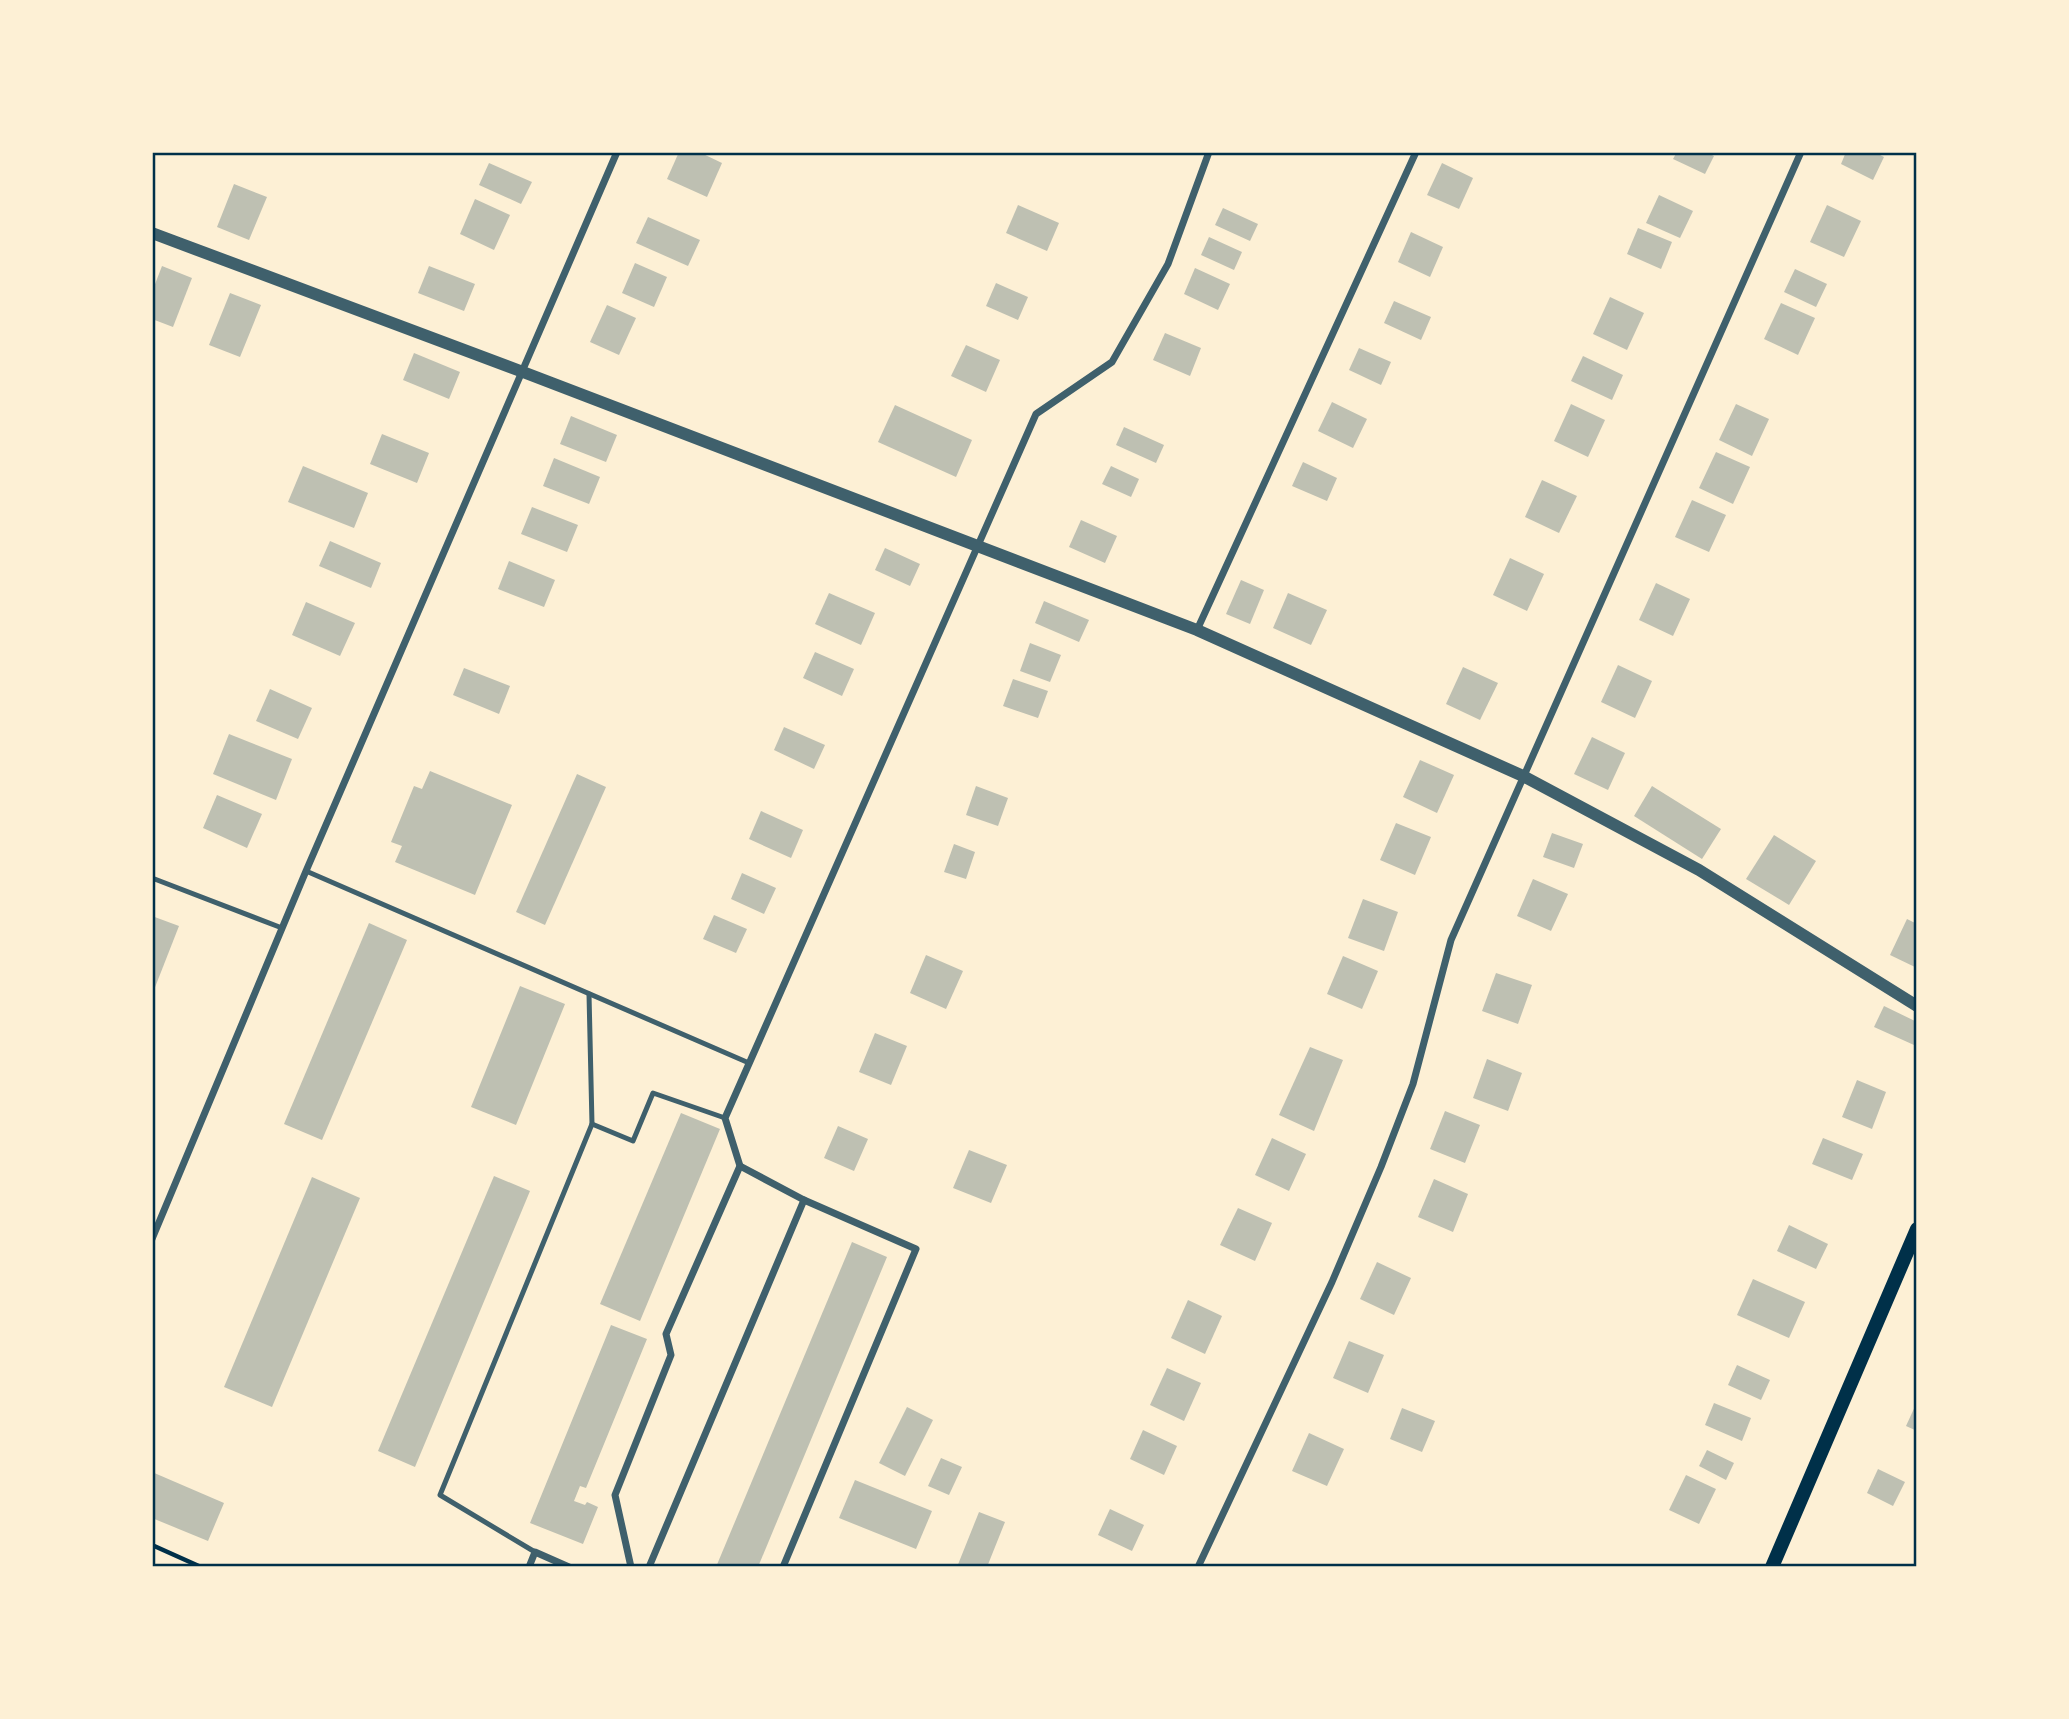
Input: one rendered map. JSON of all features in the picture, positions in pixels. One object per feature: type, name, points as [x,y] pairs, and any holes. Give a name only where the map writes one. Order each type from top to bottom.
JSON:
[{"type":"main road","points":[[1772,1567],[1917,1229]]},
{"type":"street","points":[[152,1239],[306,871],[617,152]]},
{"type":"street","points":[[631,1567],[615,1495],[671,1355],[666,1334],[740,1166],[725,1118],[1036,414],[1112,362],[1168,264],[1209,152]]},
{"type":"street","points":[[1196,629],[1416,152]]},
{"type":"street","points":[[1198,1567],[1332,1282],[1381,1167],[1413,1084],[1451,940],[1801,152]]},
{"type":"street","points":[[152,233],[1196,629],[1524,776],[1699,870],[1917,1006]]},
{"type":"street","points":[[740,1166],[804,1200],[916,1249],[783,1567]]},
{"type":"street","points":[[649,1567],[804,1200]]},
{"type":"street","points":[[529,1567],[535,1552],[569,1567]]},
{"type":"lane","points":[[306,871],[750,1063]]},
{"type":"lane","points":[[152,878],[282,928]]},
{"type":"lane","points":[[535,1552],[440,1495],[592,1124],[589,993]]},
{"type":"lane","points":[[592,1124],[633,1140],[653,1093],[725,1118]]},
{"type":"path","points":[[152,1545],[201,1567]]},
{"type":"building","points":[[679,152],[699,152],[722,163],[707,197],[667,179]]},
{"type":"building","points":[[1677,152],[1706,152],[1714,156],[1705,174],[1673,159]]},
{"type":"building","points":[[1846,152],[1874,152],[1884,157],[1873,180],[1841,164]]},
{"type":"building","points":[[489,163],[532,182],[521,204],[479,185]]},
{"type":"building","points":[[1442,163],[1473,178],[1459,209],[1427,195]]},
{"type":"building","points":[[234,184],[267,197],[249,240],[217,227]]},
{"type":"building","points":[[1659,195],[1693,211],[1680,238],[1646,223]]},
{"type":"building","points":[[475,199],[510,215],[494,250],[460,234]]},
{"type":"building","points":[[1018,205],[1059,223],[1047,251],[1006,233]]},
{"type":"building","points":[[1827,205],[1861,221],[1844,257],[1810,242]]},
{"type":"building","points":[[1223,208],[1258,224],[1250,241],[1215,225]]},
{"type":"building","points":[[648,217],[700,240],[688,266],[636,243]]},
{"type":"building","points":[[1638,228],[1672,242],[1661,269],[1627,254]]},
{"type":"building","points":[[1411,232],[1443,247],[1430,277],[1398,262]]},
{"type":"building","points":[[1209,237],[1242,252],[1234,270],[1201,255]]},
{"type":"building","points":[[635,263],[667,277],[654,307],[622,293]]},
{"type":"building","points":[[162,266],[192,278],[173,327],[152,319],[152,292]]},
{"type":"building","points":[[429,266],[475,284],[464,311],[418,293]]},
{"type":"building","points":[[1195,268],[1230,284],[1218,310],[1184,294]]},
{"type":"building","points":[[1795,269],[1827,284],[1816,307],[1784,292]]},
{"type":"building","points":[[996,283],[1028,297],[1018,320],[986,306]]},
{"type":"building","points":[[230,293],[261,305],[240,357],[209,345]]},
{"type":"building","points":[[1610,297],[1644,313],[1627,350],[1593,334]]},
{"type":"building","points":[[1394,301],[1431,317],[1421,340],[1384,323]]},
{"type":"building","points":[[1781,303],[1815,318],[1798,355],[1764,339]]},
{"type":"building","points":[[607,305],[636,318],[619,355],[590,342]]},
{"type":"building","points":[[1165,333],[1201,348],[1190,376],[1153,360]]},
{"type":"building","points":[[966,345],[1000,360],[986,392],[951,376]]},
{"type":"building","points":[[1359,348],[1391,362],[1381,385],[1349,370]]},
{"type":"building","points":[[414,353],[460,372],[449,399],[403,380]]},
{"type":"building","points":[[1583,356],[1623,375],[1612,400],[1571,381]]},
{"type":"building","points":[[1332,402],[1367,419],[1353,448],[1318,431]]},
{"type":"building","points":[[1571,404],[1605,420],[1588,457],[1554,441]]},
{"type":"building","points":[[1736,404],[1769,419],[1752,456],[1719,440]]},
{"type":"building","points":[[895,405],[972,440],[956,477],[878,442]]},
{"type":"building","points":[[571,416],[617,435],[606,462],[560,444]]},
{"type":"building","points":[[1124,427],[1164,445],[1156,463],[1116,445]]},
{"type":"building","points":[[382,434],[429,453],[417,483],[370,464]]},
{"type":"building","points":[[1716,452],[1750,467],[1733,504],[1699,488]]},
{"type":"building","points":[[554,458],[600,477],[589,504],[543,486]]},
{"type":"building","points":[[1303,462],[1337,478],[1327,501],[1292,486]]},
{"type":"building","points":[[303,466],[368,493],[354,528],[288,502]]},
{"type":"building","points":[[1111,466],[1139,479],[1131,497],[1102,484]]},
{"type":"building","points":[[1542,480],[1577,496],[1559,533],[1525,517]]},
{"type":"building","points":[[1692,500],[1726,515],[1709,552],[1675,537]]},
{"type":"building","points":[[532,507],[578,525],[567,552],[521,534]]},
{"type":"building","points":[[1081,520],[1117,536],[1105,563],[1069,547]]},
{"type":"building","points":[[330,541],[381,563],[371,588],[319,566]]},
{"type":"building","points":[[885,548],[920,564],[910,586],[875,570]]},
{"type":"building","points":[[1510,558],[1544,574],[1527,611],[1493,595]]},
{"type":"building","points":[[509,561],[555,580],[544,607],[498,589]]},
{"type":"building","points":[[1241,580],[1264,590],[1250,624],[1226,614]]},
{"type":"building","points":[[1656,583],[1690,599],[1673,636],[1639,620]]},
{"type":"building","points":[[829,593],[875,613],[861,645],[815,624]]},
{"type":"building","points":[[1288,593],[1327,610],[1311,645],[1273,628]]},
{"type":"building","points":[[1044,601],[1089,620],[1079,642],[1035,623]]},
{"type":"building","points":[[306,602],[355,623],[340,656],[292,635]]},
{"type":"building","points":[[1030,643],[1061,655],[1050,682],[1020,671]]},
{"type":"building","points":[[815,652],[854,669],[842,696],[803,678]]},
{"type":"building","points":[[1618,665],[1652,681],[1635,718],[1601,702]]},
{"type":"building","points":[[1463,667],[1498,683],[1480,720],[1446,704]]},
{"type":"building","points":[[464,668],[510,686],[499,714],[453,695]]},
{"type":"building","points":[[1013,679],[1048,691],[1038,718],[1003,706]]},
{"type":"building","points":[[270,689],[312,708],[298,739],[256,721]]},
{"type":"building","points":[[784,727],[825,745],[814,769],[774,750]]},
{"type":"building","points":[[229,734],[292,759],[276,800],[213,774]]},
{"type":"building","points":[[1592,737],[1625,753],[1608,790],[1574,774]]},
{"type":"building","points":[[1420,760],[1454,775],[1437,813],[1403,797]]},
{"type":"building","points":[[430,771],[512,805],[475,895],[395,862],[402,846],[391,842],[414,786],[422,789]]},
{"type":"building","points":[[577,774],[606,787],[545,925],[516,912]]},
{"type":"building","points":[[976,786],[1008,798],[998,826],[966,815]]},
{"type":"building","points":[[1652,786],[1721,829],[1702,859],[1634,816]]},
{"type":"building","points":[[217,795],[262,814],[247,848],[203,828]]},
{"type":"building","points":[[761,811],[803,830],[791,858],[749,839]]},
{"type":"building","points":[[1396,823],[1431,837],[1415,875],[1380,860]]},
{"type":"building","points":[[1552,833],[1583,844],[1574,868],[1543,857]]},
{"type":"building","points":[[1774,835],[1816,861],[1789,905],[1746,879]]},
{"type":"building","points":[[954,844],[975,852],[966,879],[944,872]]},
{"type":"building","points":[[742,873],[776,888],[764,914],[731,899]]},
{"type":"building","points":[[1533,879],[1568,894],[1551,931],[1517,916]]},
{"type":"building","points":[[1363,899],[1398,912],[1384,951],[1348,938]]},
{"type":"building","points":[[714,915],[747,929],[736,953],[703,939]]},
{"type":"building","points":[[152,916],[179,926],[152,995]]},
{"type":"building","points":[[1907,919],[1917,924],[1917,968],[1890,955]]},
{"type":"building","points":[[369,923],[407,940],[322,1140],[284,1124]]},
{"type":"building","points":[[926,955],[963,971],[946,1009],[910,993]]},
{"type":"building","points":[[1343,956],[1378,971],[1362,1009],[1327,994]]},
{"type":"building","points":[[1496,973],[1532,985],[1518,1024],[1482,1011]]},
{"type":"building","points":[[520,986],[565,1004],[516,1125],[471,1107]]},
{"type":"building","points":[[1884,1006],[1917,1022],[1917,1039],[1914,1045],[1874,1027]]},
{"type":"building","points":[[875,1033],[907,1046],[891,1085],[859,1072]]},
{"type":"building","points":[[1310,1047],[1343,1060],[1314,1131],[1279,1115]]},
{"type":"building","points":[[1487,1059],[1522,1073],[1508,1111],[1473,1098]]},
{"type":"building","points":[[1857,1080],[1886,1092],[1872,1129],[1842,1117]]},
{"type":"building","points":[[1445,1111],[1480,1125],[1465,1163],[1430,1149]]},
{"type":"building","points":[[681,1113],[720,1129],[640,1321],[600,1304]]},
{"type":"building","points":[[838,1126],[868,1139],[854,1171],[824,1158]]},
{"type":"building","points":[[1272,1138],[1306,1154],[1289,1191],[1255,1175]]},
{"type":"building","points":[[1823,1138],[1863,1154],[1852,1180],[1812,1164]]},
{"type":"building","points":[[969,1150],[1007,1165],[991,1203],[953,1188]]},
{"type":"building","points":[[494,1176],[530,1191],[415,1467],[378,1451]]},
{"type":"building","points":[[312,1177],[360,1198],[272,1407],[224,1387]]},
{"type":"building","points":[[1434,1179],[1468,1194],[1453,1232],[1418,1217]]},
{"type":"building","points":[[1238,1208],[1272,1223],[1255,1261],[1220,1245]]},
{"type":"building","points":[[1789,1225],[1828,1244],[1816,1269],[1777,1251]]},
{"type":"building","points":[[852,1242],[887,1257],[758,1567],[716,1567]]},
{"type":"building","points":[[1377,1262],[1411,1278],[1394,1315],[1360,1299]]},
{"type":"building","points":[[1753,1279],[1805,1302],[1789,1338],[1737,1315]]},
{"type":"building","points":[[1188,1300],[1222,1316],[1205,1354],[1171,1338]]},
{"type":"building","points":[[611,1325],[647,1339],[586,1488],[580,1486],[574,1501],[585,1505],[587,1502],[598,1507],[583,1544],[530,1523]]},
{"type":"building","points":[[1349,1341],[1384,1355],[1368,1393],[1333,1378]]},
{"type":"building","points":[[1737,1365],[1770,1380],[1761,1400],[1728,1385]]},
{"type":"building","points":[[1167,1368],[1201,1383],[1184,1421],[1150,1405]]},
{"type":"building","points":[[1917,1402],[1917,1431],[1906,1426]]},
{"type":"building","points":[[1714,1403],[1751,1418],[1742,1441],[1705,1425]]},
{"type":"building","points":[[907,1407],[933,1420],[905,1476],[879,1463]]},
{"type":"building","points":[[1402,1408],[1435,1421],[1422,1452],[1390,1439]]},
{"type":"building","points":[[1143,1430],[1177,1446],[1164,1475],[1130,1459]]},
{"type":"building","points":[[1309,1433],[1344,1449],[1327,1486],[1292,1471]]},
{"type":"building","points":[[1707,1450],[1734,1463],[1726,1480],[1699,1466]]},
{"type":"building","points":[[941,1458],[962,1467],[949,1495],[928,1486]]},
{"type":"building","points":[[1878,1469],[1905,1482],[1893,1506],[1867,1493]]},
{"type":"building","points":[[152,1472],[224,1503],[208,1541],[152,1518]]},
{"type":"building","points":[[1686,1475],[1716,1489],[1699,1524],[1669,1510]]},
{"type":"building","points":[[855,1480],[932,1511],[916,1549],[839,1518]]},
{"type":"building","points":[[1110,1509],[1144,1525],[1132,1551],[1098,1535]]},
{"type":"building","points":[[979,1512],[1005,1522],[987,1567],[957,1567]]}]
